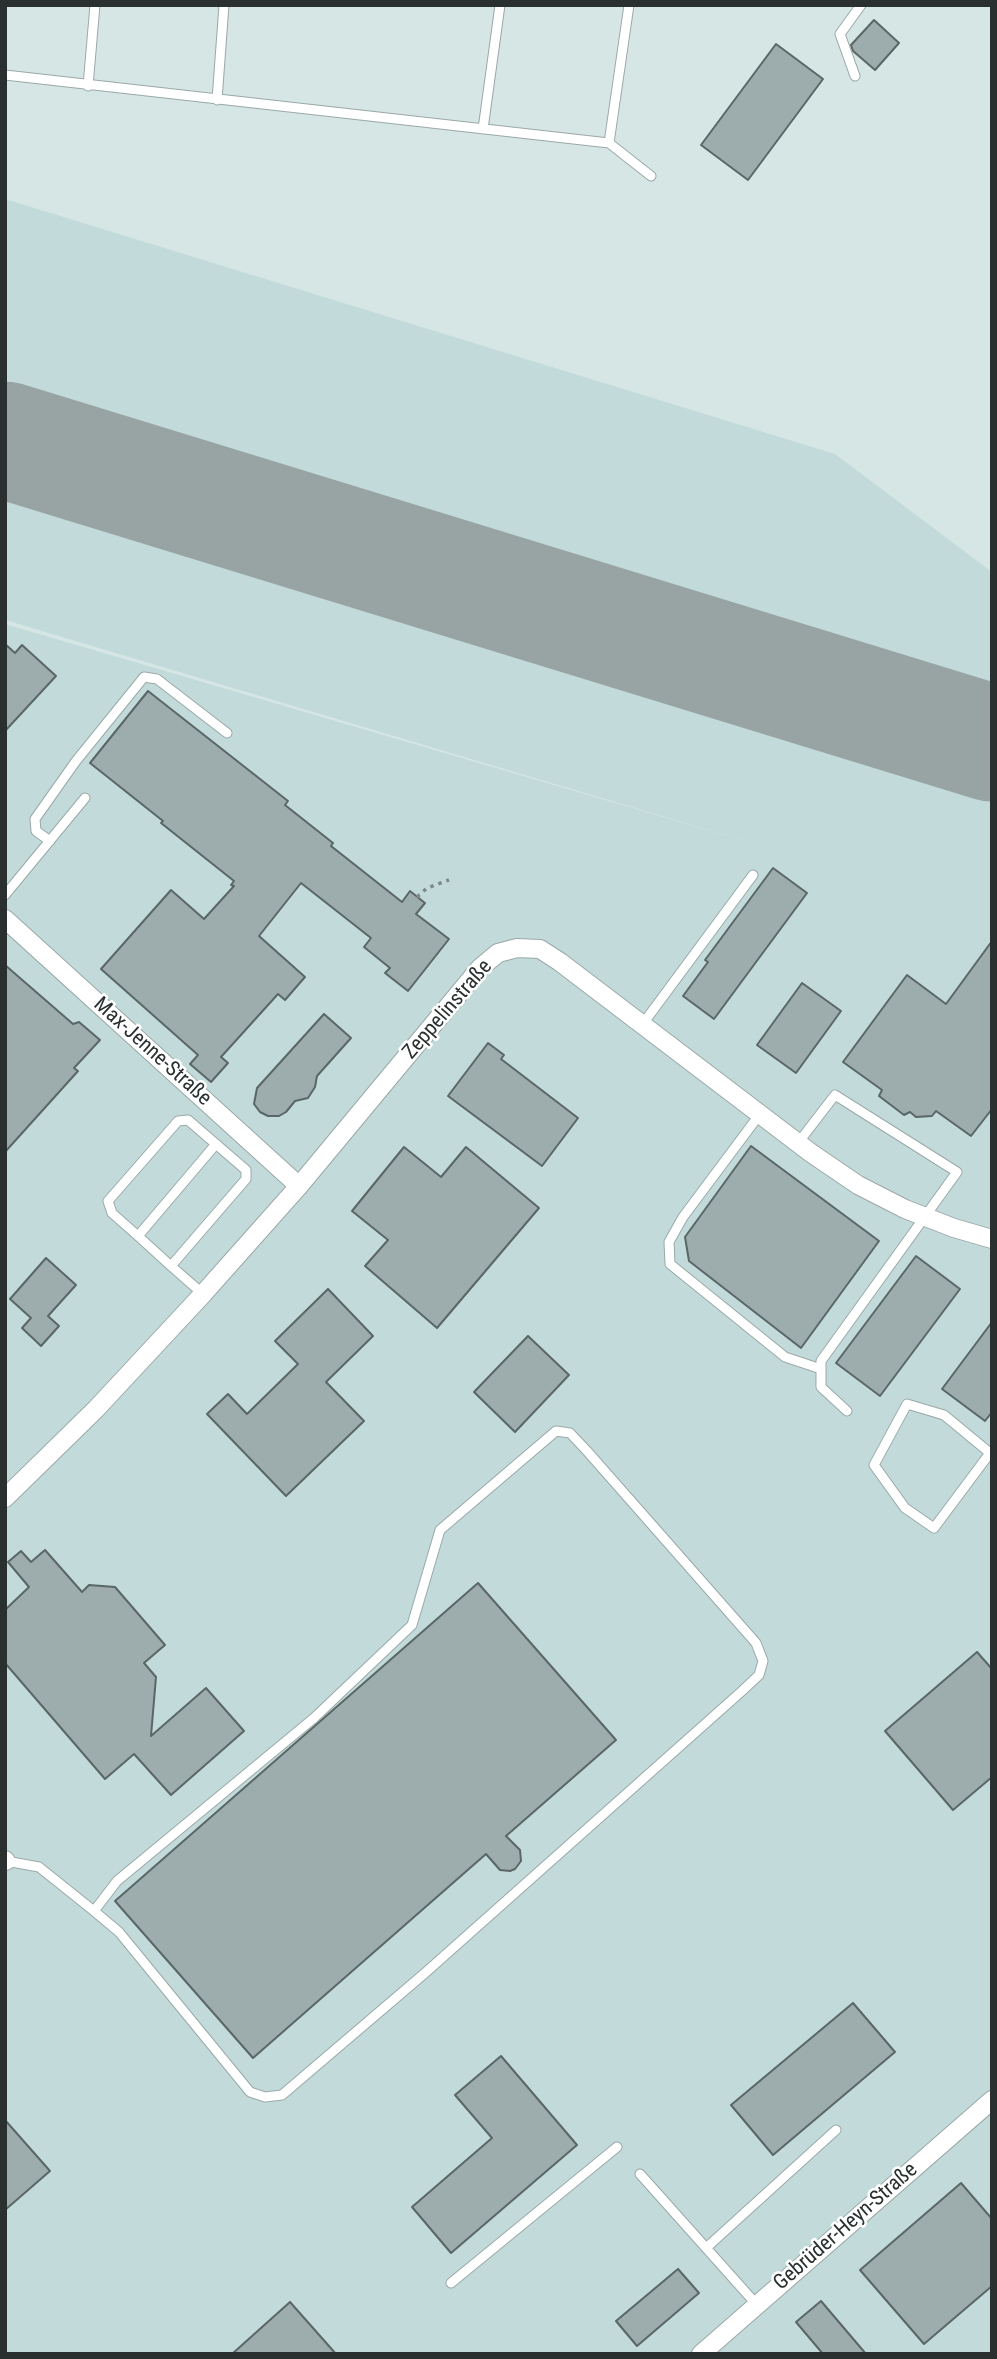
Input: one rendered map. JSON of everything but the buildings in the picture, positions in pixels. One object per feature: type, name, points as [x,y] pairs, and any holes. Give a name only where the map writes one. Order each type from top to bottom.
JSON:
[{"type":"street","name":"Max-Jenne-Straße","points":[[5,919],[299,1186]]},
{"type":"street","name":"Zeppelinstraße","points":[[5,1498],[96,1409],[203,1294],[299,1186],[480,968],[498,953],[517,948],[540,949],[560,962],[798,1143],[859,1185],[905,1209],[992,1239]]},
{"type":"street","name":"Gebrüder-Heyn-Straße","points":[[701,2354],[992,2100]]},
{"type":"lane","points":[[88,86],[95,5]]},
{"type":"lane","points":[[217,100],[224,5]]},
{"type":"lane","points":[[484,129],[500,5]]},
{"type":"lane","points":[[609,143],[629,5]]},
{"type":"lane","points":[[855,76],[840,34],[861,5]]},
{"type":"lane","points":[[5,75],[609,143],[651,176]]},
{"type":"lane","points":[[50,841],[36,831],[35,819],[76,761],[144,677],[156,679],[227,733]]},
{"type":"lane","points":[[5,895],[85,798]]},
{"type":"lane","points":[[642,1025],[753,875]]},
{"type":"lane","points":[[798,1143],[835,1095],[957,1172],[821,1361],[821,1387],[847,1411]]},
{"type":"lane","points":[[760,1114],[683,1217],[669,1242],[670,1264],[785,1357],[821,1369]]},
{"type":"lane","points":[[171,1266],[246,1180],[246,1170],[188,1120],[178,1121],[107,1201],[112,1213],[171,1266],[203,1294]]},
{"type":"lane","points":[[138,1236],[216,1144]]},
{"type":"lane","points":[[907,1404],[944,1415],[991,1452],[934,1528],[905,1508],[874,1465],[907,1404]]},
{"type":"lane","points":[[6,1860],[39,1867],[119,1932],[250,2092],[265,2097],[282,2095],[425,1973],[759,1675],[763,1661],[756,1643],[587,1451],[570,1433],[556,1431],[440,1530],[412,1625],[314,1718],[117,1881],[94,1911]]},
{"type":"lane","points":[[706,2248],[836,2130]]},
{"type":"lane","points":[[451,2283],[617,2147]]},
{"type":"lane","points":[[640,2174],[757,2305]]},
{"type":"path","points":[[417,897],[427,888],[449,880]]},
{"type":"shaded area","points":[[5,199],[835,454],[992,572],[992,2354],[5,2354],[5,624],[769,848],[5,620]]},
{"type":"runway","points":[[5,440],[992,743]]}]
